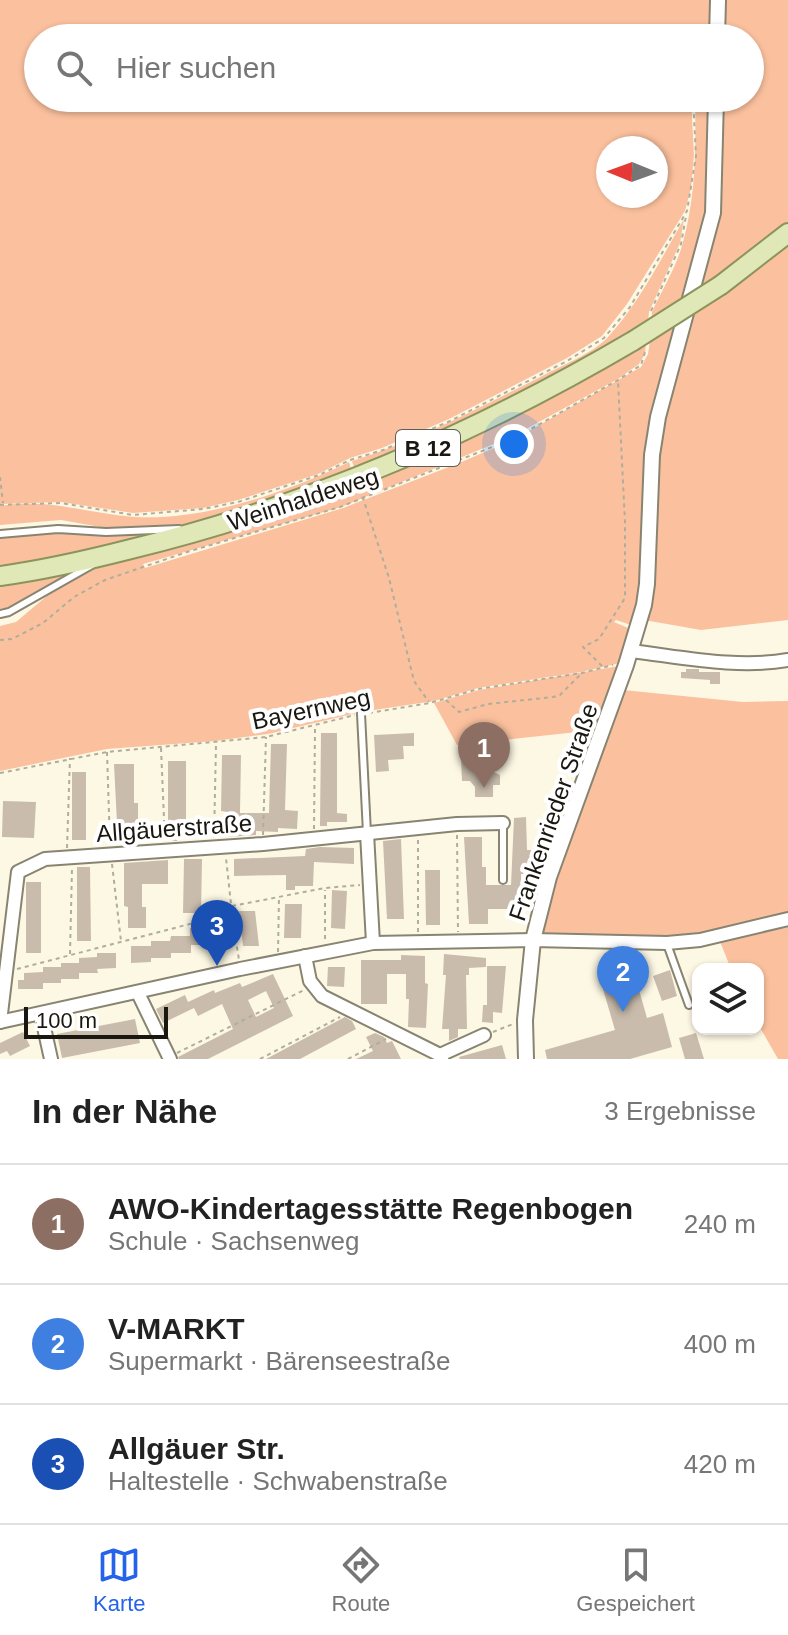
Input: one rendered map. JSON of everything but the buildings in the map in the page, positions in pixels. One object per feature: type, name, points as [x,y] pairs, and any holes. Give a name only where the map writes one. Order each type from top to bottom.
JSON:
[{"type":"main road","name":"B 12","points":[[0,576],[112,554],[211,528],[357,479],[514,408],[640,341],[721,285],[788,233]]},
{"type":"street","points":[[717,24],[718,0]]},
{"type":"street","name":"Frankenrieder Straße","points":[[526,1059],[525,1020],[533,940],[549,877],[629,658],[647,584],[652,455],[658,417],[713,213],[716,112]]},
{"type":"street","points":[[629,658],[769,663],[788,660]]},
{"type":"street","name":"Allgäuerstraße","points":[[0,1022],[18,872],[45,859],[263,844],[418,827],[503,823]]},
{"type":"street","points":[[367,833],[373,943]]},
{"type":"street","points":[[0,1022],[373,943],[533,940],[667,943],[700,940],[788,919]]},
{"type":"street","points":[[305,956],[310,981],[322,996],[441,1057],[484,1035]]},
{"type":"street","points":[[138,993],[169,1058]]},
{"type":"street","points":[[41,1014],[51,1059]]},
{"type":"lane","points":[[0,534],[58,529],[106,532],[211,528]]},
{"type":"lane","points":[[0,614],[34,599],[112,554]]},
{"type":"lane","points":[[361,714],[367,833]]},
{"type":"lane","points":[[503,823],[503,880]]},
{"type":"lane","points":[[667,943],[689,1005]]},
{"type":"path","points":[[651,312],[681,244],[696,156],[694,112]]},
{"type":"path","points":[[0,477],[2,504],[61,503],[133,515],[203,509],[238,502],[383,450],[517,387],[604,338],[630,307],[687,211]]},
{"type":"path","name":"Weinhaldeweg","points":[[0,640],[12,639],[43,623],[74,597],[105,580],[363,498],[515,438],[641,365],[646,355],[640,341]]},
{"type":"path","points":[[603,667],[583,647],[599,639],[625,598],[625,522],[618,380]]},
{"type":"path","points":[[360,489],[389,578],[414,681],[430,703]]},
{"type":"path","name":"Bayernweg","points":[[0,773],[70,758],[266,737],[361,714],[430,703],[478,689],[582,673],[629,658]]},
{"type":"path","points":[[444,699],[459,712],[488,704],[553,697],[560,695],[582,673]]},
{"type":"path","points":[[314,838],[315,725]]},
{"type":"path","points":[[263,844],[266,737]]},
{"type":"path","points":[[216,743],[219,847],[240,969]]},
{"type":"path","points":[[161,747],[165,851]]},
{"type":"path","points":[[70,758],[70,955]]},
{"type":"path","points":[[457,824],[458,941]]},
{"type":"path","points":[[418,827],[418,942]]},
{"type":"path","points":[[231,906],[325,888],[369,885]]},
{"type":"path","points":[[325,888],[325,953]]},
{"type":"path","points":[[278,962],[279,896]]},
{"type":"path","points":[[4,972],[232,913]]},
{"type":"path","points":[[169,1058],[313,986]]},
{"type":"path","points":[[260,1059],[352,1011]]},
{"type":"path","points":[[484,1035],[525,1020]]},
{"type":"path","points":[[348,1059],[397,1034]]},
{"type":"shaded area","points":[[0,0],[715,0],[715,24],[24,24],[24,112],[692,112],[694,155],[685,211],[627,304],[602,336],[567,358],[449,419],[318,474],[203,508],[133,513],[61,502],[0,504]]},
{"type":"shaded area","points":[[722,0],[788,0],[788,225],[696,293],[719,112],[764,112],[764,24],[721,24]]},
{"type":"shaded area","points":[[695,112],[712,112],[709,212],[687,298],[651,321],[652,312],[683,242],[690,207]]},
{"type":"shaded area","points":[[684,219],[680,243],[649,312],[648,323],[572,371],[356,474],[352,461],[450,422],[602,343],[640,295]]},
{"type":"shaded area","points":[[788,241],[788,620],[701,630],[644,620],[656,455],[689,316]]},
{"type":"shaded area","points":[[682,320],[653,416],[645,551],[634,626],[614,622],[633,630],[620,663],[478,688],[434,701],[361,712],[268,734],[107,749],[0,771],[0,626],[16,622],[48,595],[112,559],[227,530],[336,495],[427,456],[646,343],[645,354],[639,364],[618,379],[513,436],[341,507],[143,564],[145,568],[343,508],[515,439],[641,367],[648,354],[650,340]]},
{"type":"shaded area","points":[[349,462],[353,475],[197,525],[106,528],[61,520],[0,525],[0,506],[17,504],[51,505],[135,517],[162,517],[217,509],[273,494]]},
{"type":"shaded area","points":[[58,533],[166,535],[0,572],[0,538]]},
{"type":"shaded area","points":[[77,569],[30,598],[0,609],[0,581]]},
{"type":"shaded area","points":[[619,666],[594,737],[577,732],[457,745],[434,703],[479,690]]},
{"type":"shaded area","points":[[623,690],[743,702],[788,701],[788,917],[667,940],[537,938],[554,879]]},
{"type":"shaded area","points":[[788,922],[788,1059],[778,1059],[764,1034],[764,963],[729,963],[719,939]]},
{"type":"place","name":"AWO-Kindertagesstätte Regenbogen","points":[[484,788]]},
{"type":"place","name":"Allgäuer Str.","points":[[217,966]]},
{"type":"place","name":"V-MARKT","points":[[623,1012]]}]
